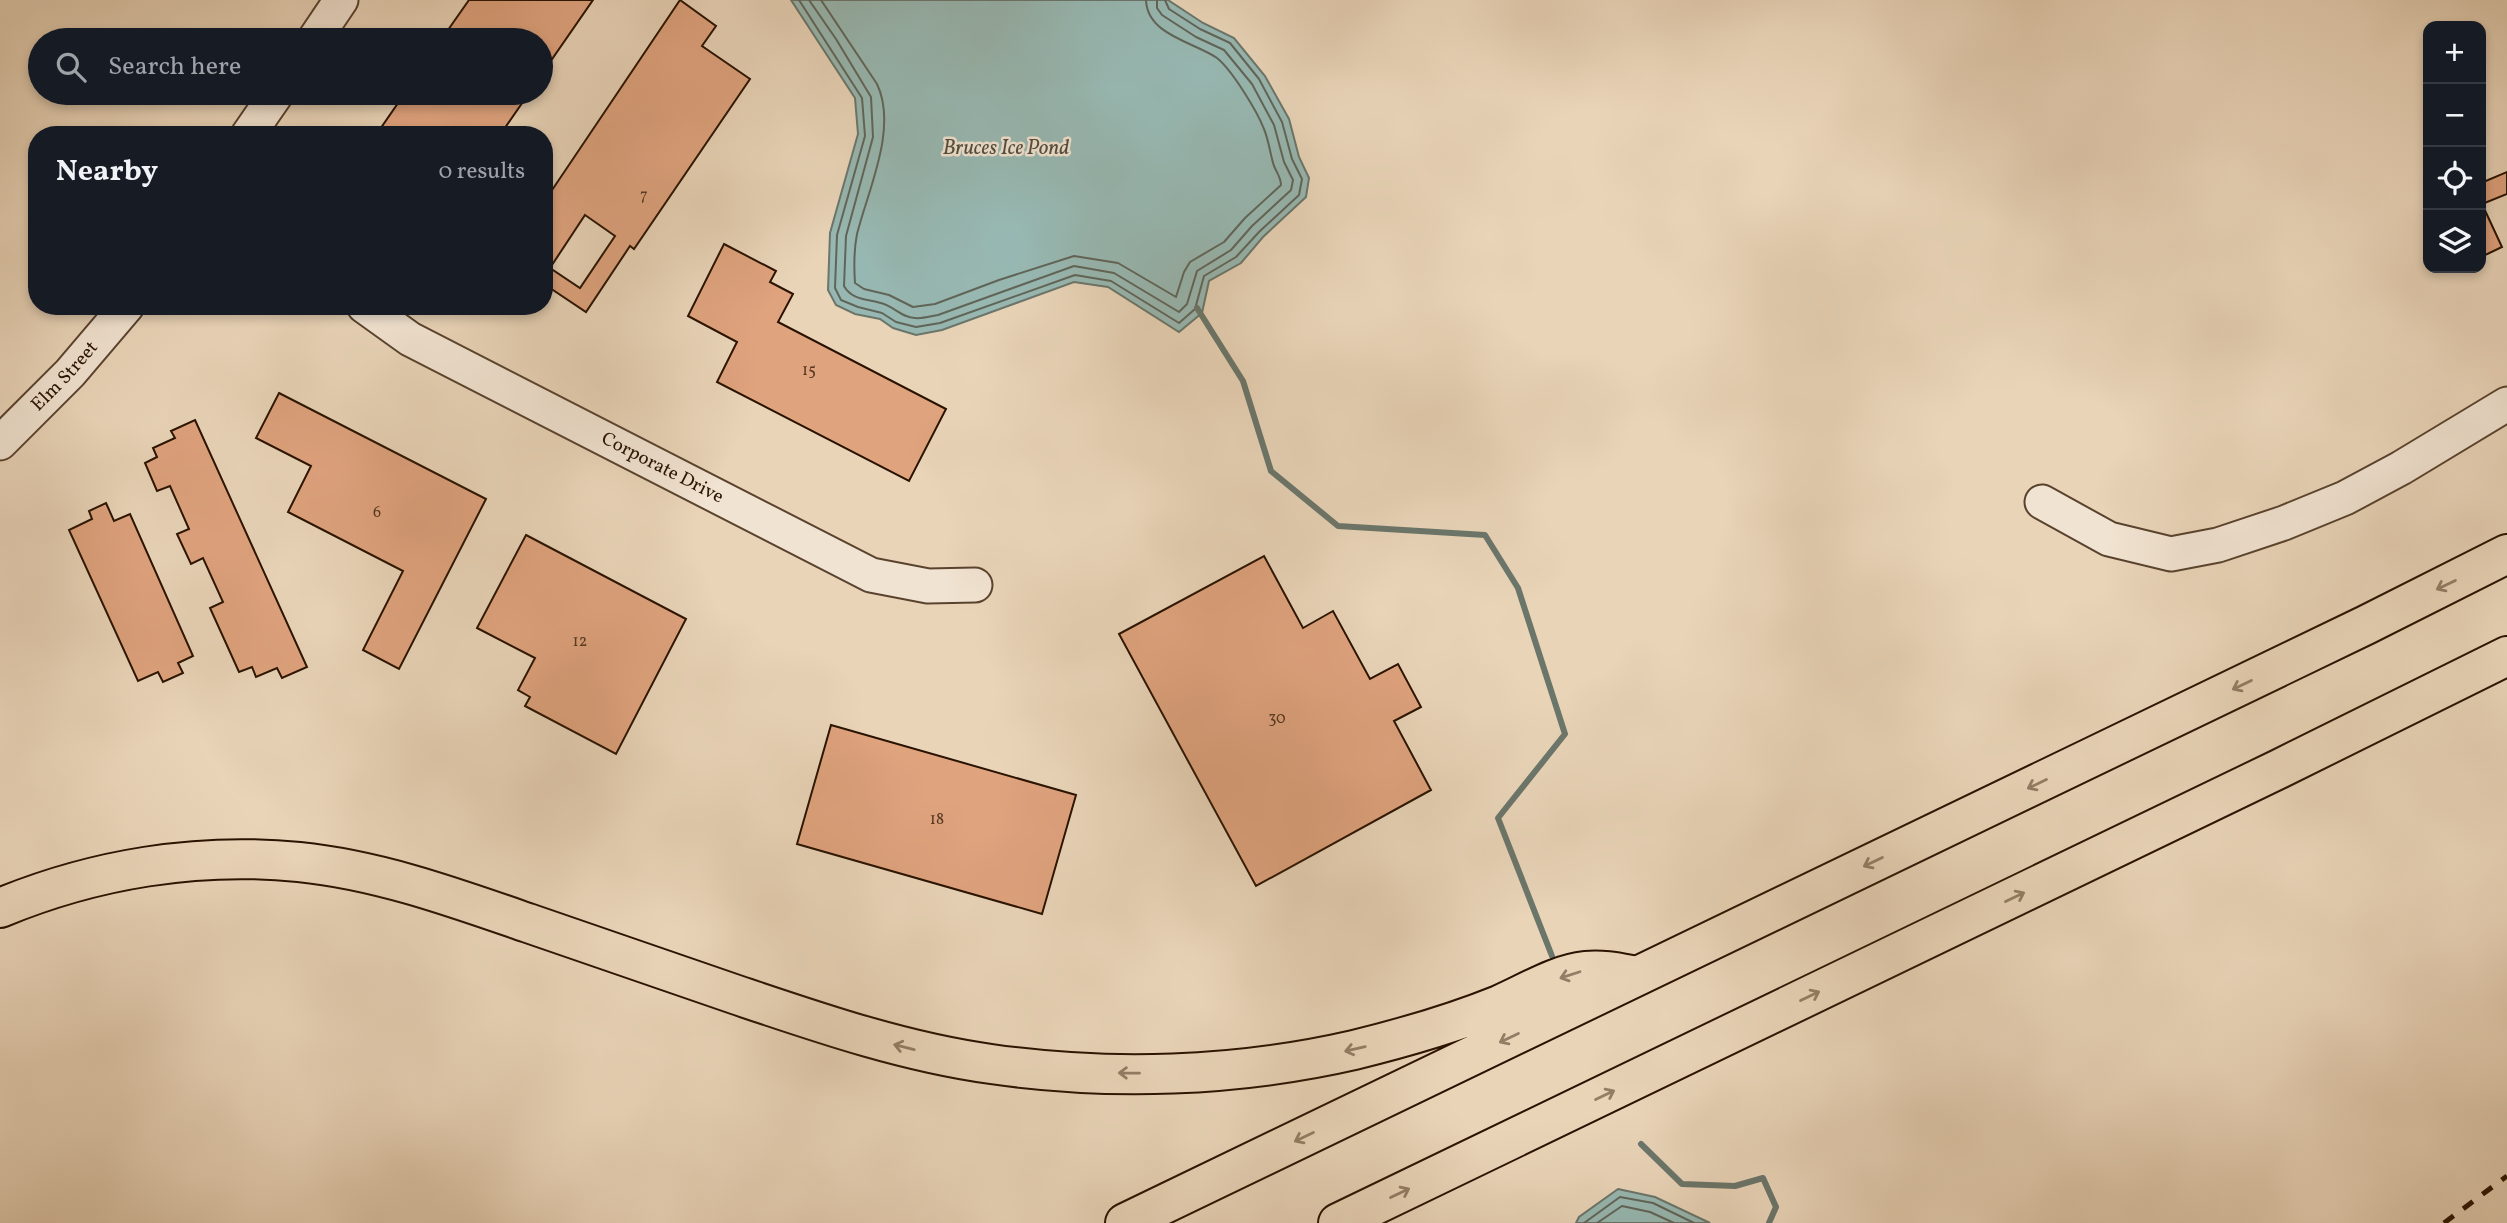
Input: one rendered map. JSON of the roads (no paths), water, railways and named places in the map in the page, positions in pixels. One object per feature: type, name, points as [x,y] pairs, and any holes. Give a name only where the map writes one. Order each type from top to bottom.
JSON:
[{"type":"highway","points":[[1125,1223],[2507,554]]},
{"type":"highway","points":[[1338,1223],[2279,769],[2507,656]]},
{"type":"highway","points":[[0,908],[84,879],[179,862],[248,859],[331,866],[451,896],[772,1007],[892,1044],[993,1064],[1093,1073],[1184,1073],[1326,1056],[1453,1022],[1574,973],[1601,970],[1637,976]]},
{"type":"street","points":[[322,28],[341,0]]},
{"type":"street","points":[[254,126],[269,105]]},
{"type":"street","name":"Elm Street","points":[[0,443],[70,373],[119,315]]},
{"type":"street","name":"Corporate Drive","points":[[376,315],[417,342],[871,575],[928,586],[975,585]]},
{"type":"street","points":[[2042,502],[2109,539],[2171,554],[2218,545],[2284,523],[2345,498],[2401,468],[2507,404]]},
{"type":"water","name":"Bruces Ice Pond","points":[[791,0],[1168,0],[1203,23],[1234,38],[1265,76],[1289,119],[1299,157],[1309,178],[1306,197],[1263,237],[1241,263],[1209,281],[1202,313],[1179,332],[1108,287],[1074,282],[942,330],[916,335],[893,328],[880,319],[855,314],[836,305],[828,290],[830,233],[858,134],[855,98]]},
{"type":"water","points":[[1618,1189],[1655,1197],[1710,1223],[1576,1223],[1579,1217]]},
{"type":"waterway","points":[[1197,308],[1243,381],[1271,471],[1338,526],[1485,535],[1518,588],[1565,734],[1498,818],[1552,956]]},
{"type":"waterway","points":[[1641,1144],[1682,1184],[1735,1186],[1763,1178],[1776,1207],[1769,1223]]},
{"type":"railway","points":[[2444,1223],[2507,1176]]}]
